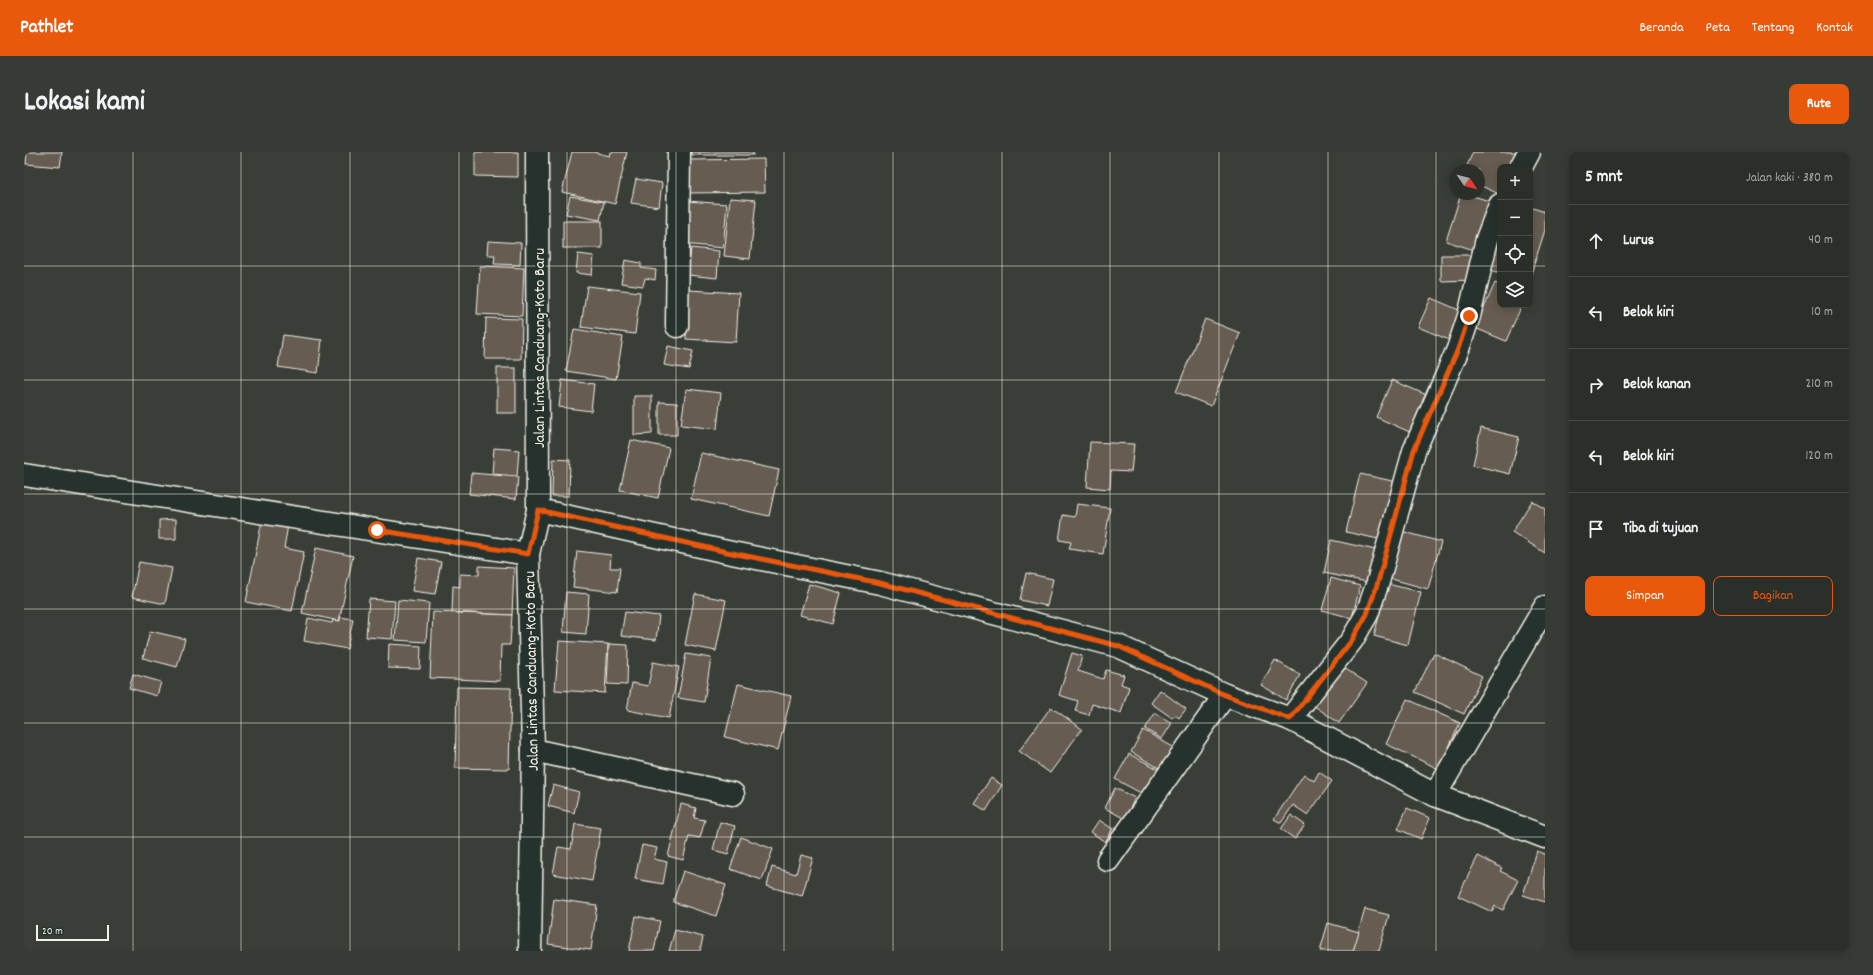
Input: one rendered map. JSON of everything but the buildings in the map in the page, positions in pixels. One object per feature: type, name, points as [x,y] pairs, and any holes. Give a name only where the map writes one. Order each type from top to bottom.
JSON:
[{"type":"street","name":"Jalan Lintas Canduang-Koto Baru","points":[[530,951],[533,750],[528,554],[538,510],[537,152]]},
{"type":"street","points":[[677,326],[679,152]]},
{"type":"street","points":[[1523,164],[1529,152]]},
{"type":"street","points":[[1290,719],[1352,640],[1367,614],[1378,582],[1414,450],[1458,349],[1469,316],[1487,239],[1497,213]]},
{"type":"street","points":[[24,475],[528,554]]},
{"type":"street","points":[[538,510],[727,552],[880,583],[1118,646],[1225,695],[1290,719],[1435,795],[1545,837]]},
{"type":"street","points":[[1435,795],[1545,607]]},
{"type":"street","points":[[1108,860],[1225,695]]},
{"type":"street","points":[[533,750],[733,794]]},
{"type":"route","points":[[377,530],[528,554],[538,510],[727,552],[880,583],[1118,646],[1225,695],[1290,719],[1352,640],[1367,614],[1378,582],[1414,450],[1458,349],[1469,316]]}]
